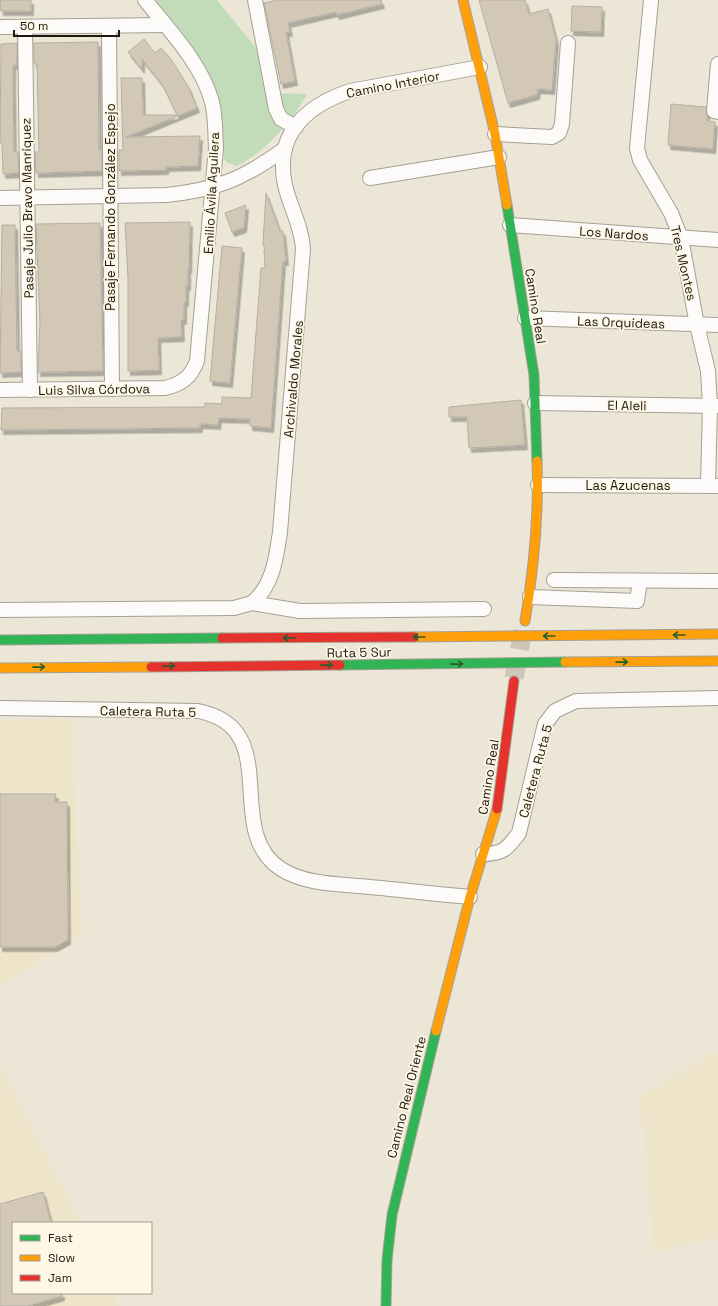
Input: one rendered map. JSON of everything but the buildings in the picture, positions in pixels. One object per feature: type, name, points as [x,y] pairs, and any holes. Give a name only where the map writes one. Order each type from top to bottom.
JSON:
[{"type":"main road","name":"Camino Real","points":[[463,0],[495,134],[534,375],[538,448],[538,485],[533,574],[525,621]]},
{"type":"main road","name":"Ruta 5 Sur","points":[[0,640],[718,634]]},
{"type":"main road","name":"Ruta 5 Sur","points":[[0,668],[718,661]]},
{"type":"main road","name":"Camino Real","points":[[470,897],[500,796],[514,681]]},
{"type":"main road","name":"Camino Real Oriente","points":[[386,1306],[387,1260],[392,1215],[417,1104],[470,897]]},
{"type":"street","name":"Emilio Ávila Aguilera","points":[[145,0],[190,58],[203,79],[212,101],[215,119],[216,148],[199,353],[194,370],[187,380]]},
{"type":"street","points":[[255,0],[276,109],[281,120],[296,126]]},
{"type":"street","name":"Tres Montes","points":[[651,0],[638,154],[671,213],[681,238],[714,406],[713,486]]},
{"type":"street","points":[[0,27],[165,25]]},
{"type":"street","name":"Pasaje Fernando González Espejo","points":[[109,26],[112,389]]},
{"type":"street","name":"Pasaje Julio Bravo Manríquez","points":[[24,27],[30,390]]},
{"type":"street","points":[[495,134],[552,137],[558,133],[562,124],[568,43]]},
{"type":"street","points":[[716,111],[718,64]]},
{"type":"street","name":"Camino Interior","points":[[284,150],[296,126],[314,108],[323,102],[350,91],[480,67]]},
{"type":"street","points":[[0,198],[166,195],[213,188],[247,174],[284,150]]},
{"type":"street","name":"Archivaldo Morales","points":[[252,603],[261,595],[273,570],[280,532],[303,249],[301,234],[285,185],[283,168],[284,150]]},
{"type":"street","points":[[370,178],[499,157]]},
{"type":"street","name":"Los Nardos","points":[[510,225],[718,240]]},
{"type":"street","name":"Las Orquídeas","points":[[525,318],[718,325]]},
{"type":"street","name":"Luis Silva Córdova","points":[[0,390],[165,388],[176,386],[187,380]]},
{"type":"street","name":"El Aleli","points":[[535,403],[714,406]]},
{"type":"street","name":"Las Azucenas","points":[[538,485],[713,486]]},
{"type":"street","points":[[554,580],[718,581]]},
{"type":"street","points":[[530,596],[637,601],[640,580]]},
{"type":"street","points":[[0,610],[234,608],[252,603],[300,611],[484,609]]},
{"type":"street","name":"Caletera Ruta 5","points":[[483,854],[496,854],[503,851],[510,845],[519,833],[543,732],[550,717],[562,706],[584,700],[718,698]]},
{"type":"street","name":"Caletera Ruta 5","points":[[0,708],[198,711],[217,716],[232,727],[243,743],[248,761],[256,835],[268,857],[281,869],[297,876],[326,882],[470,897]]},
{"type":"shaded area","points":[[72,719],[81,937],[0,985],[0,720]]},
{"type":"shaded area","points":[[718,1051],[718,1238],[654,1252],[640,1095]]},
{"type":"shaded area","points":[[0,1065],[80,1222],[12,1222],[12,1294],[112,1294],[118,1306],[0,1306]]},
{"type":"green space","points":[[155,0],[217,0],[260,53],[268,93],[307,94],[286,125],[277,135],[257,154],[246,161],[236,166],[226,162],[223,150],[220,102],[215,88],[192,48]]},
{"type":"tunnel","points":[[514,678],[525,621]]},
{"type":"traffic: fast","points":[[507,205],[534,375],[537,461]]},
{"type":"traffic: fast","points":[[0,640],[222,638]]},
{"type":"traffic: fast","points":[[340,665],[565,662]]},
{"type":"traffic: fast","points":[[386,1306],[387,1260],[392,1215],[436,1031]]},
{"type":"traffic: slow","points":[[463,0],[495,134],[507,205]]},
{"type":"traffic: slow","points":[[525,621],[535,541],[537,461]]},
{"type":"traffic: slow","points":[[414,637],[718,634]]},
{"type":"traffic: slow","points":[[565,662],[718,661]]},
{"type":"traffic: slow","points":[[0,668],[151,667]]},
{"type":"traffic: slow","points":[[436,1031],[470,897],[497,809]]},
{"type":"traffic: jam","points":[[222,638],[414,637]]},
{"type":"traffic: jam","points":[[151,667],[340,665]]},
{"type":"traffic: jam","points":[[497,809],[514,681]]}]
